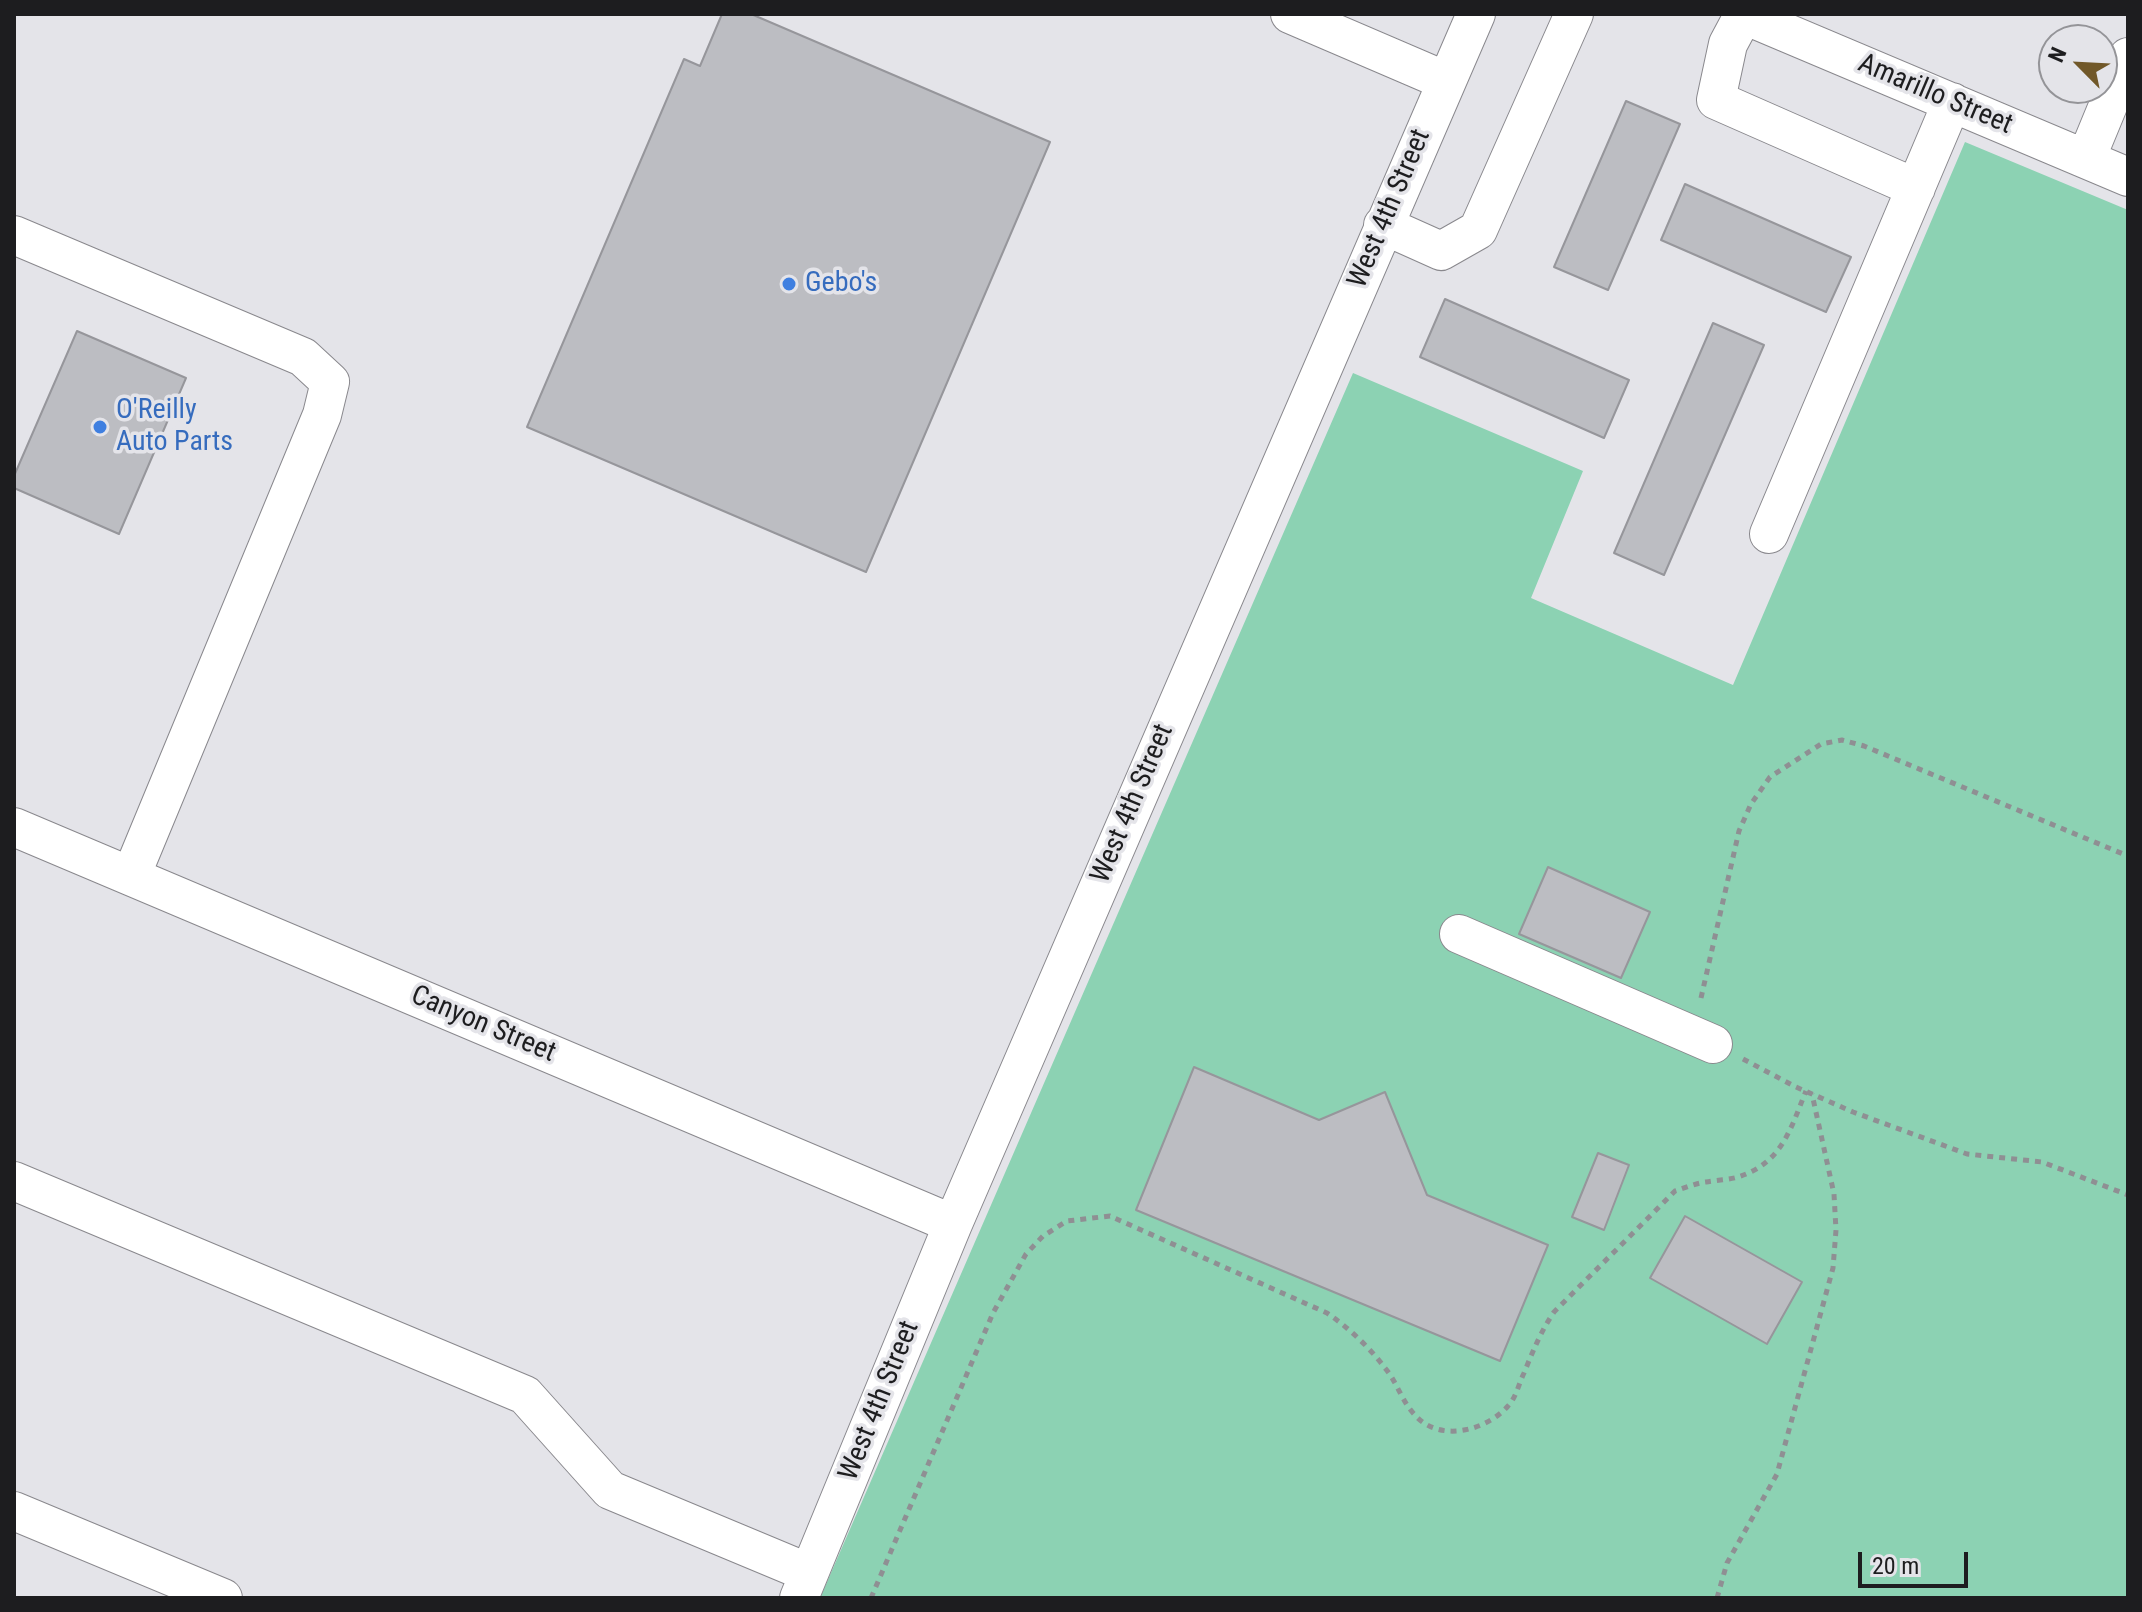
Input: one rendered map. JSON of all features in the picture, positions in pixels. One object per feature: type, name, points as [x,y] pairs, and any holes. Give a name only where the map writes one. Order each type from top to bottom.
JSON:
[{"type":"street","points":[[1290,14],[1446,81]]},
{"type":"street","name":"West 4th Street","points":[[804,1585],[953,1224],[1476,14]]},
{"type":"street","points":[[1383,225],[1441,251],[1478,230],[1574,14]]},
{"type":"street","points":[[1743,14],[1728,44],[1716,100],[1916,188]]},
{"type":"street","name":"Amarillo Street","points":[[1743,14],[2128,177]]},
{"type":"street","points":[[2086,159],[2128,57]]},
{"type":"street","points":[[1769,534],[1952,102]]},
{"type":"street","points":[[14,235],[303,357],[330,382],[322,415],[131,876]]},
{"type":"street","name":"Canyon Street","points":[[14,827],[953,1224]]},
{"type":"street","points":[[1459,934],[1713,1044]]},
{"type":"street","points":[[14,1181],[525,1395],[610,1490],[804,1585]]},
{"type":"street","points":[[14,1511],[223,1598]]},
{"type":"path","points":[[2128,856],[1864,746],[1842,740],[1821,744],[1770,777],[1751,804],[1739,831],[1700,1005],[1713,1044],[1853,1112],[1967,1154],[2042,1162],[2128,1195]]},
{"type":"path","points":[[871,1598],[993,1313],[1026,1254],[1043,1236],[1067,1221],[1110,1216],[1327,1313],[1347,1326],[1386,1368],[1415,1416],[1429,1426],[1455,1432],[1478,1427],[1510,1404],[1541,1333],[1554,1312],[1675,1191],[1701,1182],[1735,1178],[1753,1171],[1779,1151],[1809,1092]]},
{"type":"path","points":[[1717,1598],[1727,1563],[1777,1474],[1833,1268],[1836,1230],[1834,1194],[1809,1092]]},
{"type":"green space","points":[[1965,142],[2128,210],[2128,1598],[820,1598],[1353,373],[1583,471],[1531,598],[1733,685]]},
{"type":"building","name":"Gebo's","points":[[722,14],[751,14],[1050,142],[866,572],[527,427],[684,59],[700,66]]},
{"type":"building","points":[[1626,101],[1680,124],[1608,290],[1554,267]]},
{"type":"building","points":[[1685,184],[1851,257],[1826,312],[1661,240]]},
{"type":"building","points":[[1445,299],[1629,380],[1604,438],[1420,357]]},
{"type":"building","points":[[1713,323],[1764,345],[1664,575],[1614,553]]},
{"type":"building","name":"O'Reilly Auto Parts","points":[[77,331],[186,378],[119,534],[14,488],[14,476]]},
{"type":"building","points":[[1548,867],[1650,912],[1621,978],[1519,934]]},
{"type":"building","points":[[1194,1067],[1319,1120],[1385,1092],[1427,1195],[1548,1245],[1500,1361],[1136,1210]]},
{"type":"building","points":[[1598,1153],[1629,1165],[1604,1230],[1572,1217]]},
{"type":"building","points":[[1685,1216],[1802,1282],[1767,1344],[1650,1278]]},
{"type":"place","name":"Gebo's","points":[[789,284]]},
{"type":"place","name":"O'Reilly Auto Parts","points":[[100,427]]}]
